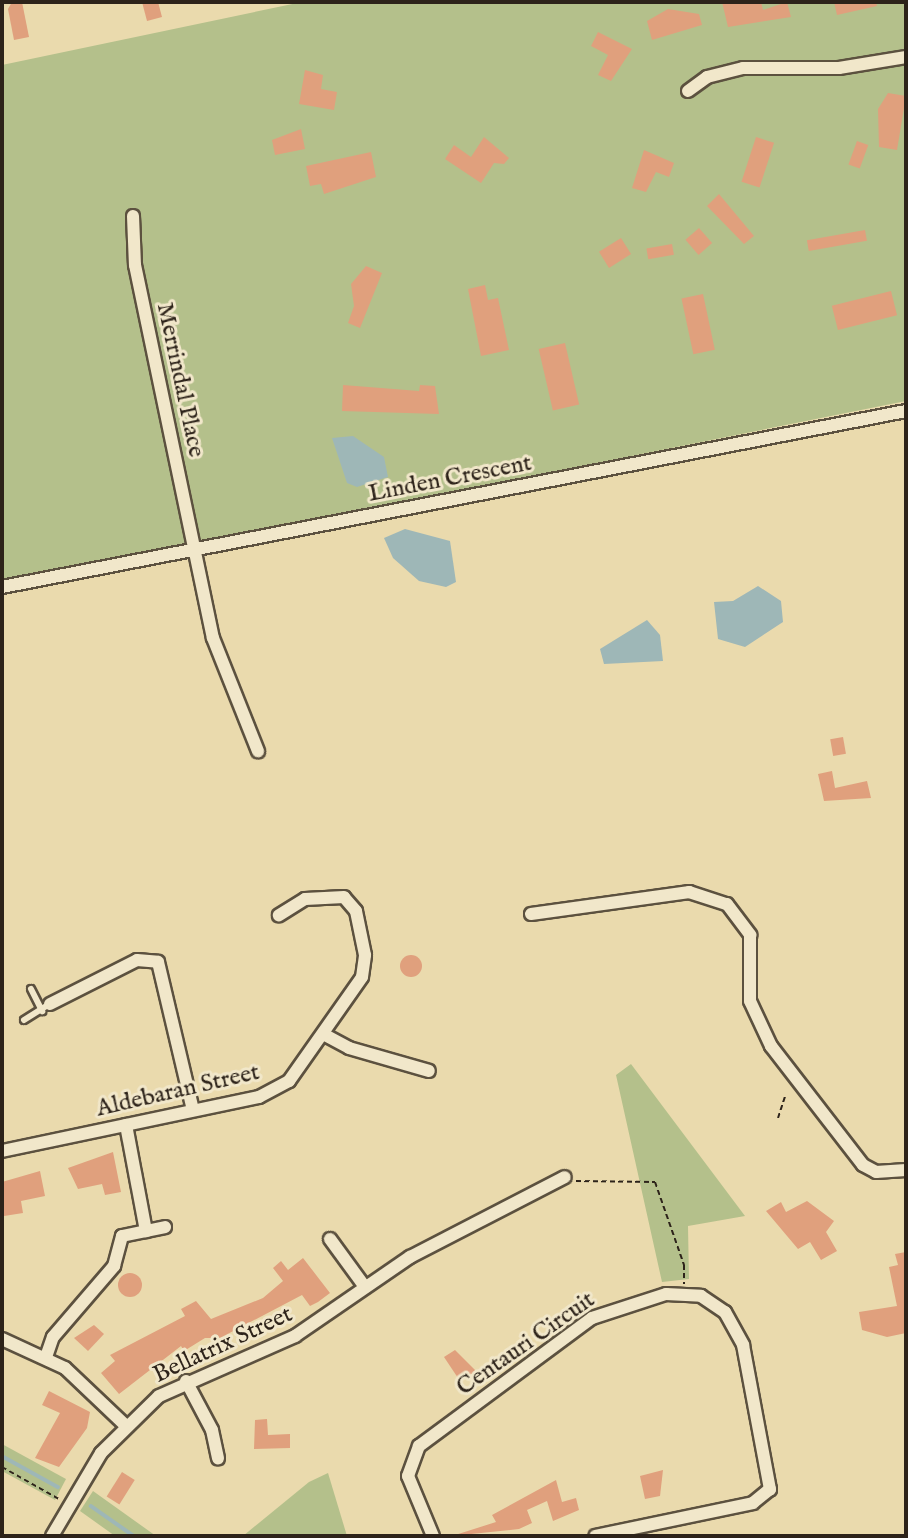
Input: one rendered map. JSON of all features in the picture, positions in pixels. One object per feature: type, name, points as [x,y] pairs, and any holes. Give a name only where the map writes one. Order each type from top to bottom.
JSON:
[{"type":"street","points":[[688,91],[707,77],[743,68],[839,68],[906,57]]},
{"type":"street","name":"Merrindal Place","points":[[133,216],[135,265],[199,550],[213,638],[258,751]]},
{"type":"street","name":"Linden Crescent","points":[[2,587],[906,411]]},
{"type":"street","points":[[531,914],[689,892],[727,904],[750,935],[750,1001],[762,1031],[858,1160],[876,1172],[906,1170]]},
{"type":"street","name":"Aldebaran Street","points":[[2,1150],[274,1091],[325,1035],[363,972],[356,911],[331,894],[300,901],[279,915]]},
{"type":"street","points":[[46,1007],[136,960],[157,955],[165,975],[193,1110]]},
{"type":"street","points":[[325,1035],[429,1071]]},
{"type":"street","points":[[126,1125],[146,1231]]},
{"type":"street","name":"Bellatrix Street","points":[[52,1536],[71,1501],[125,1425],[186,1381],[284,1342],[428,1246],[565,1177]]},
{"type":"street","points":[[46,1357],[53,1337],[114,1266],[122,1236],[165,1227]]},
{"type":"street","points":[[330,1239],[365,1287]]},
{"type":"street","points":[[595,1536],[622,1533],[753,1503],[771,1485],[739,1336],[718,1306],[684,1292]]},
{"type":"street","name":"Centauri Circuit","points":[[433,1536],[408,1476],[419,1446],[588,1321],[684,1292]]},
{"type":"street","points":[[2,1339],[46,1357],[125,1425]]},
{"type":"street","points":[[186,1381],[212,1430],[218,1458]]},
{"type":"lane","points":[[24,1020],[46,1007],[30,989]]},
{"type":"path","points":[[778,1118],[785,1096]]},
{"type":"path","points":[[565,1177],[655,1182],[684,1265],[684,1292]]},
{"type":"path","points":[[2,1467],[50,1497],[71,1501]]},
{"type":"green space","points":[[302,2],[906,2],[906,401],[2,582],[2,65]]},
{"type":"green space","points":[[631,1064],[745,1216],[688,1226],[689,1279],[662,1282],[616,1075]]},
{"type":"green space","points":[[2,1444],[66,1479],[55,1500],[2,1471]]},
{"type":"green space","points":[[328,1473],[347,1536],[243,1536],[309,1482]]},
{"type":"green space","points":[[93,1491],[156,1536],[115,1536],[80,1511]]},
{"type":"water","points":[[353,436],[384,457],[388,477],[357,487],[347,483],[332,438]]},
{"type":"water","points":[[405,529],[450,541],[456,582],[446,587],[419,581],[393,558],[384,538]]},
{"type":"water","points":[[758,586],[781,601],[783,622],[745,647],[718,639],[714,602],[733,601]]},
{"type":"water","points":[[647,620],[660,635],[663,661],[604,664],[600,649]]},
{"type":"building","points":[[12,2],[22,2],[29,37],[14,40],[8,9]]},
{"type":"building","points":[[142,2],[158,2],[162,17],[147,21]]},
{"type":"building","points":[[722,2],[761,2],[763,10],[787,2],[791,17],[728,27]]},
{"type":"building","points":[[834,2],[876,2],[877,6],[837,15]]},
{"type":"building","points":[[668,9],[699,14],[702,25],[652,40],[647,21]]},
{"type":"building","points":[[598,32],[632,49],[611,81],[598,75],[608,55],[591,46]]},
{"type":"building","points":[[305,70],[323,75],[321,89],[337,92],[334,110],[299,104]]},
{"type":"building","points":[[888,93],[906,96],[897,150],[879,147],[878,109]]},
{"type":"building","points":[[301,129],[305,149],[275,155],[272,140]]},
{"type":"building","points":[[484,137],[509,158],[504,164],[494,163],[481,183],[445,159],[454,145],[471,157]]},
{"type":"building","points":[[756,137],[774,143],[760,188],[741,182]]},
{"type":"building","points":[[857,141],[868,145],[860,169],[848,164]]},
{"type":"building","points":[[644,150],[674,163],[669,177],[656,172],[646,192],[632,188]]},
{"type":"building","points":[[371,152],[376,177],[324,194],[321,184],[310,186],[306,166]]},
{"type":"building","points":[[719,194],[754,236],[744,244],[707,206]]},
{"type":"building","points":[[699,228],[712,243],[699,255],[685,240]]},
{"type":"building","points":[[865,230],[867,241],[809,251],[807,240]]},
{"type":"building","points":[[621,238],[631,254],[609,268],[599,252]]},
{"type":"building","points":[[672,244],[674,255],[648,259],[646,249]]},
{"type":"building","points":[[366,266],[382,273],[360,328],[348,323],[354,306],[351,284]]},
{"type":"building","points":[[485,285],[488,300],[498,298],[509,350],[481,356],[468,289]]},
{"type":"building","points":[[891,291],[897,315],[838,330],[832,306]]},
{"type":"building","points":[[703,294],[715,350],[693,354],[681,299]]},
{"type":"building","points":[[565,343],[579,404],[553,410],[539,349]]},
{"type":"building","points":[[343,385],[419,391],[420,385],[435,386],[439,414],[342,411]]},
{"type":"building","points":[[843,737],[846,754],[833,756],[830,739]]},
{"type":"building","points":[[832,771],[835,788],[867,781],[871,798],[824,801],[818,774]]},
{"type":"building","points":[[411,955],[419,958],[422,966],[419,974],[411,977],[403,974],[400,966],[403,958]]},
{"type":"building","points":[[113,1152],[121,1192],[105,1195],[102,1184],[78,1189],[68,1168]]},
{"type":"building","points":[[40,1171],[45,1196],[21,1201],[23,1213],[4,1216],[2,1182]]},
{"type":"building","points":[[807,1201],[834,1221],[826,1232],[837,1251],[821,1260],[810,1242],[798,1249],[766,1211],[781,1202],[786,1212]]},
{"type":"building","points":[[906,1252],[906,1333],[887,1337],[862,1330],[859,1312],[897,1306],[889,1267],[898,1265],[895,1254]]},
{"type":"building","points":[[303,1258],[330,1293],[318,1302],[310,1306],[302,1295],[220,1338],[205,1338],[184,1351],[181,1346],[119,1394],[101,1373],[115,1361],[110,1355],[185,1316],[181,1309],[196,1301],[211,1319],[263,1298],[283,1281],[273,1268],[281,1261],[288,1270]]},
{"type":"building","points":[[130,1273],[139,1276],[142,1285],[139,1294],[130,1297],[121,1294],[118,1285],[121,1276]]},
{"type":"building","points":[[94,1325],[104,1334],[88,1351],[74,1338]]},
{"type":"building","points":[[455,1350],[476,1371],[460,1381],[444,1357]]},
{"type":"building","points":[[49,1391],[90,1412],[87,1428],[59,1467],[35,1458],[60,1413],[42,1405]]},
{"type":"building","points":[[267,1419],[268,1435],[290,1434],[290,1448],[254,1449],[255,1420]]},
{"type":"building","points":[[663,1470],[660,1496],[645,1499],[640,1476]]},
{"type":"building","points":[[122,1472],[135,1480],[119,1505],[107,1497]]},
{"type":"building","points":[[556,1480],[562,1502],[576,1498],[579,1510],[553,1521],[547,1501],[527,1510],[532,1523],[519,1529],[452,1536],[496,1522],[492,1515]]},
{"type":"waterway","points":[[2,1456],[58,1487]]},
{"type":"waterway","points":[[91,1506],[134,1536]]}]
